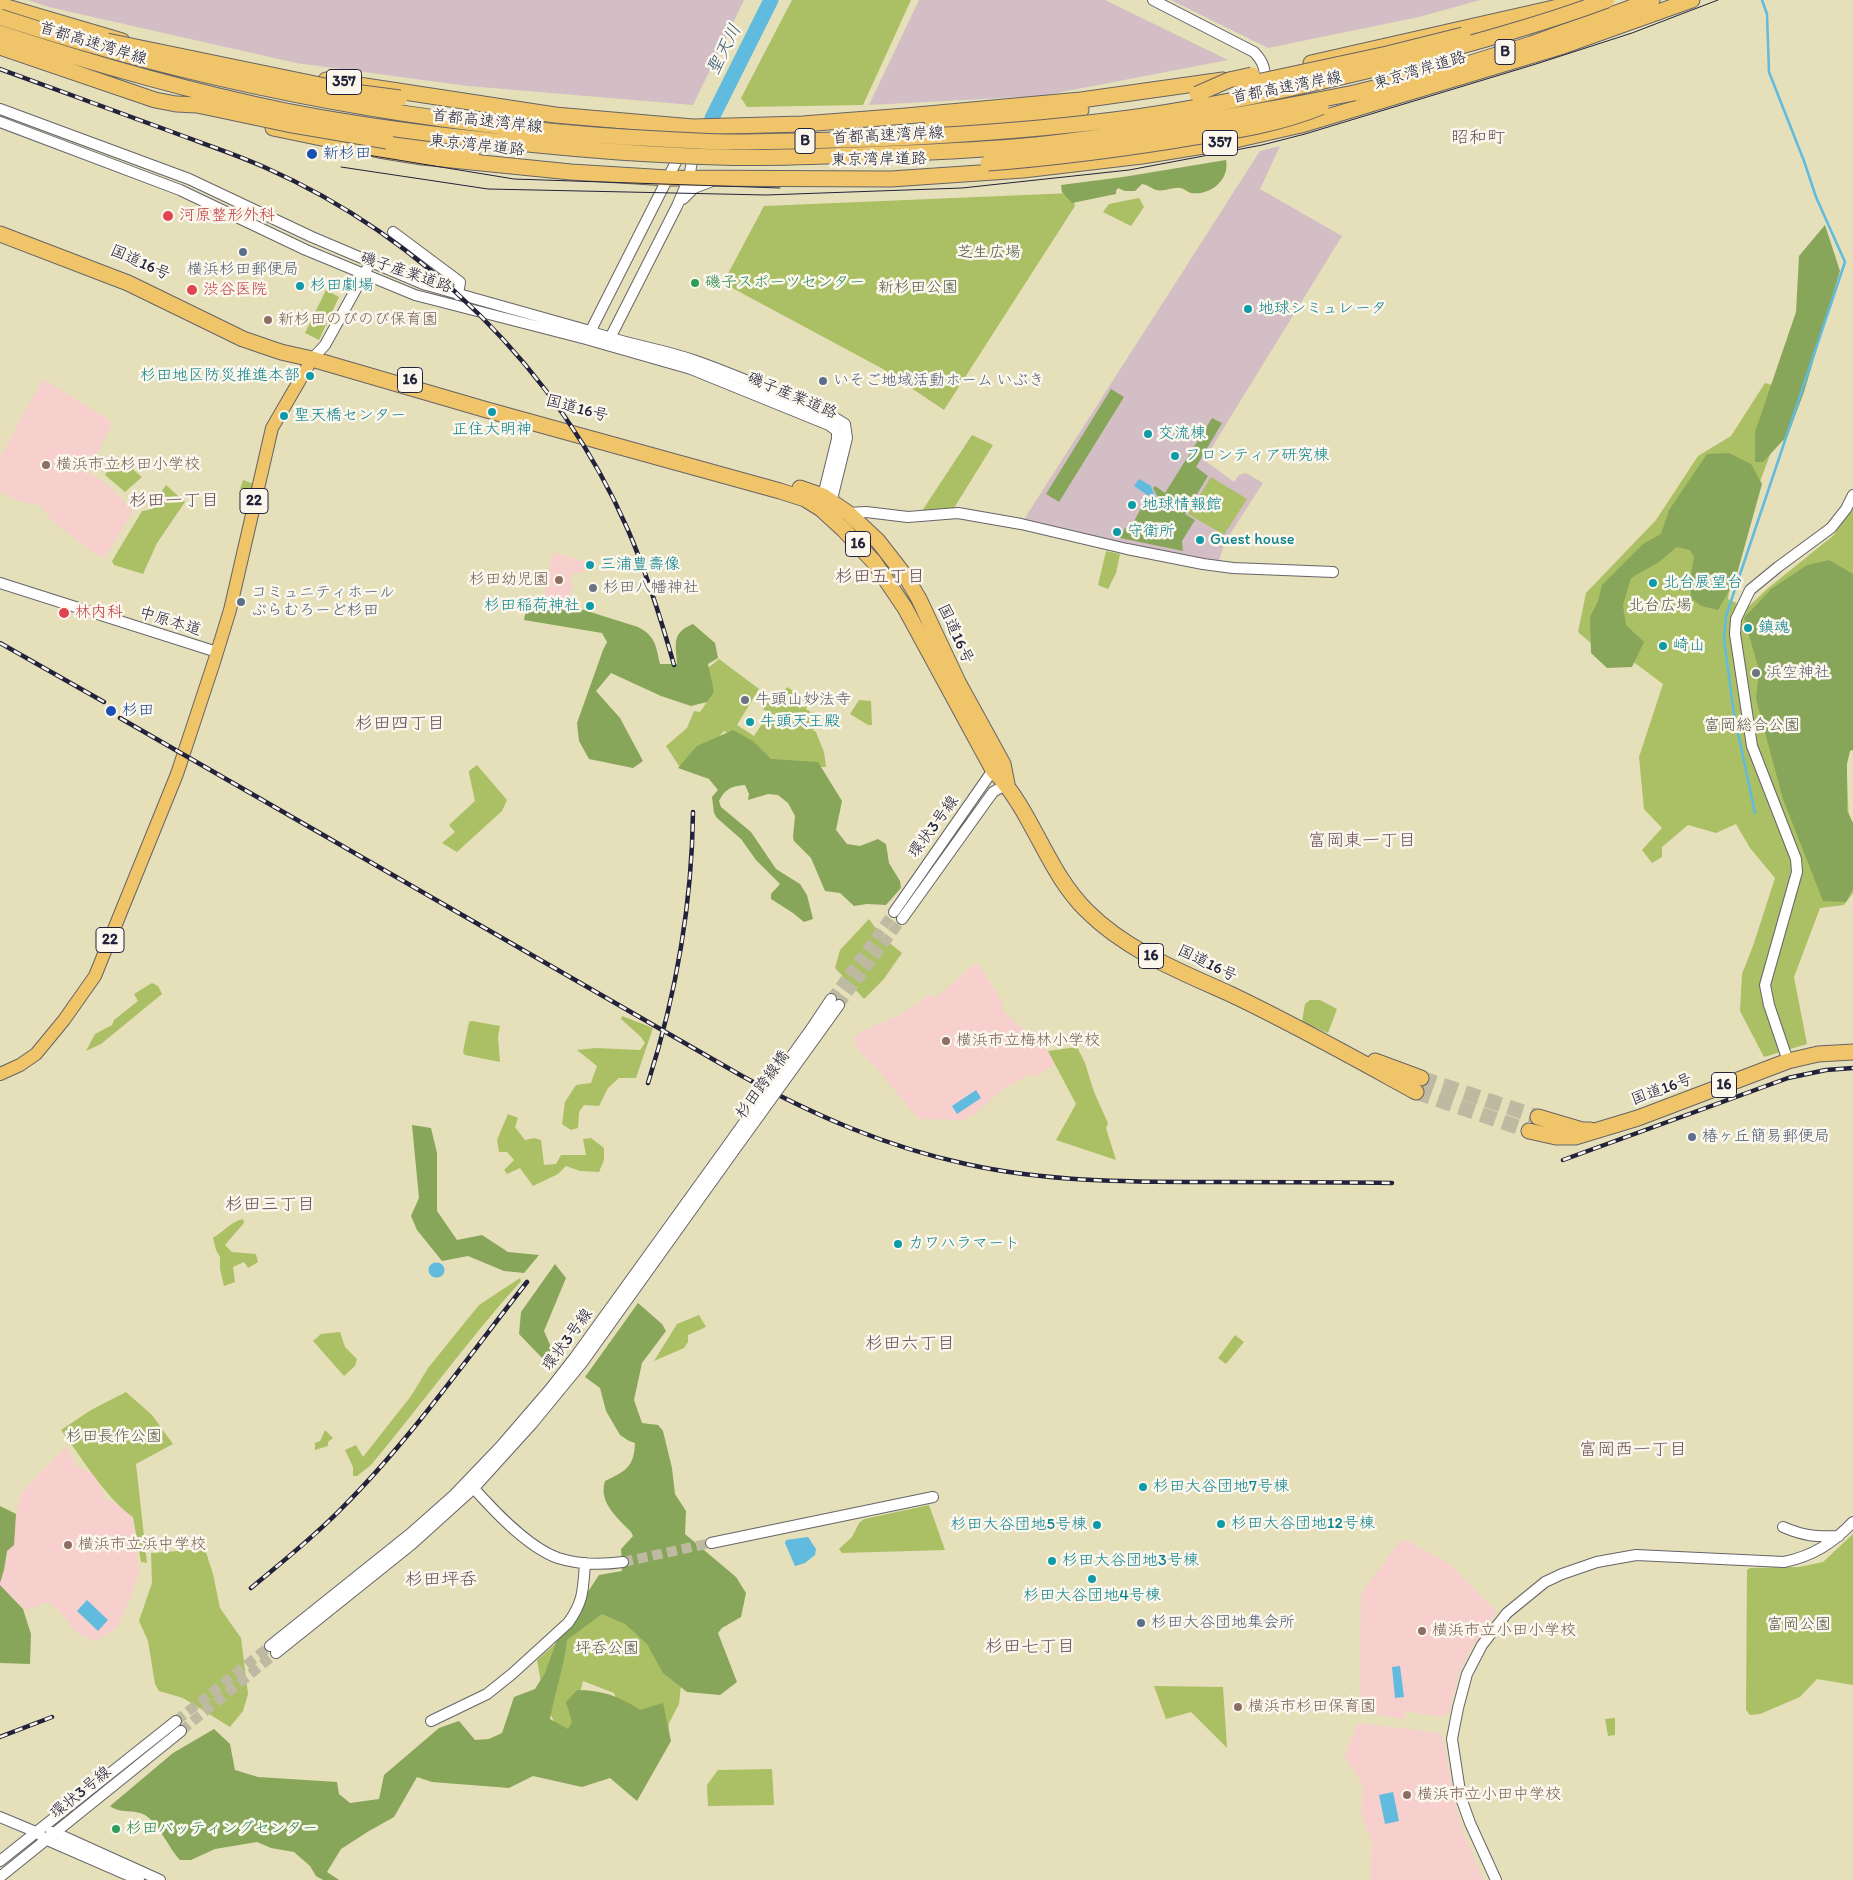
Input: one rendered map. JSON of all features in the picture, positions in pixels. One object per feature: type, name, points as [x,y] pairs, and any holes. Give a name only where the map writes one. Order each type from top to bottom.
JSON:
[{"type":"highway","name":"東京湾岸道路","points":[[0,5],[155,51],[316,78],[556,114],[693,127],[803,124],[1081,100],[1266,73],[1590,0]]},
{"type":"highway","name":"357","points":[[906,116],[954,123],[1055,113],[1197,94],[1387,54],[1601,0]]},
{"type":"highway","name":"首都高速湾岸線","points":[[0,17],[125,55],[274,90],[379,110],[474,124],[644,138],[725,142],[923,137],[1030,129],[1137,117],[1284,90],[1366,71],[1498,36],[1564,16],[1607,0]]},
{"type":"highway","name":"首都高速湾岸線","points":[[0,34],[95,64],[200,92],[288,111],[378,126],[481,140],[642,154],[722,157],[826,156],[925,153],[1031,145],[1141,132],[1221,119],[1354,93],[1455,68],[1531,44],[1652,0]]},
{"type":"highway","name":"東京湾岸道路","points":[[0,43],[240,119],[301,134],[422,157],[532,169],[668,178],[891,178],[1023,170],[1142,156],[1222,143],[1263,134],[1301,125],[1563,46],[1692,0]]},
{"type":"highway","points":[[41,30],[135,46],[354,92],[444,105],[556,114]]},
{"type":"highway","points":[[0,48],[156,100],[195,105],[287,124],[387,141],[476,154],[532,169]]},
{"type":"highway","name":"B","points":[[829,178],[1114,150],[1220,133],[1296,116],[1354,93]]},
{"type":"highway","name":"国道16号","points":[[0,226],[132,276],[246,332],[315,356],[730,467],[848,513],[878,541],[906,577],[919,599],[998,767]]},
{"type":"highway","name":"国道16号","points":[[0,234],[128,283],[243,339],[281,352],[315,356]]},
{"type":"highway","name":"国道16号","points":[[828,504],[892,587],[1007,784],[1019,801],[1070,893],[1104,927],[1137,949],[1318,1039],[1419,1085]]},
{"type":"highway","name":"国道16号","points":[[1529,1131],[1556,1137],[1575,1138],[1638,1118],[1788,1061],[1818,1054],[1853,1052]]},
{"type":"highway","name":"国道16号","points":[[1538,1118],[1582,1130],[1598,1130]]},
{"type":"main road","name":"22","points":[[0,1074],[20,1065],[36,1054],[64,1020],[95,976],[177,774],[217,652],[230,610],[272,428],[315,356]]},
{"type":"street","points":[[1153,0],[1254,52],[1264,64],[1266,73],[1263,134]]},
{"type":"street","points":[[301,134],[316,78]]},
{"type":"street","name":"磯子産業道路","points":[[0,109],[189,179],[312,237],[423,284],[691,369],[829,425],[837,431],[837,439],[828,504]]},
{"type":"street","name":"磯子産業道路","points":[[0,122],[180,190],[306,250],[415,295],[588,335]]},
{"type":"street","points":[[608,342],[677,206],[689,178],[694,152],[693,127]]},
{"type":"street","points":[[588,335],[693,127]]},
{"type":"street","points":[[677,206],[685,196],[699,186],[729,178]]},
{"type":"street","points":[[394,232],[460,282],[458,295]]},
{"type":"street","points":[[315,356],[325,344],[363,274],[372,262]]},
{"type":"street","points":[[1788,1061],[1769,1005],[1765,985],[1797,872],[1796,859],[1752,746],[1735,634],[1736,619],[1750,590],[1832,528],[1846,509],[1853,495]]},
{"type":"street","points":[[848,513],[866,512],[908,517],[958,513],[1021,524],[1127,549],[1203,564],[1233,568],[1333,572]]},
{"type":"street","name":"中原本道","points":[[0,583],[217,652]]},
{"type":"street","name":"環状3号線","points":[[894,912],[998,767]]},
{"type":"street","name":"環状3号線","points":[[902,918],[993,792],[1007,784]]},
{"type":"street","name":"杉田跨線橋","points":[[730,1148],[835,1002]]},
{"type":"street","name":"環状3号線","points":[[273,1650],[412,1544],[532,1424],[582,1363],[730,1148]]},
{"type":"street","points":[[471,1485],[507,1522],[534,1544],[557,1557],[603,1565],[623,1562]]},
{"type":"street","points":[[711,1543],[933,1497]]},
{"type":"street","points":[[1496,1880],[1470,1823],[1461,1798],[1452,1739],[1467,1674],[1482,1645],[1507,1613],[1545,1582],[1597,1562],[1636,1555],[1784,1562],[1801,1559],[1824,1548],[1840,1536],[1853,1522]]},
{"type":"street","points":[[1783,1527],[1800,1534],[1819,1537],[1840,1536]]},
{"type":"street","points":[[431,1721],[487,1694],[568,1623],[582,1598],[585,1563]]},
{"type":"street","name":"環状3号線","points":[[0,1861],[178,1726],[56,1833],[0,1877]]},
{"type":"street","points":[[0,1817],[36,1832],[47,1840],[139,1880]]},
{"type":"street","points":[[36,1832],[56,1833],[160,1880]]},
{"type":"shaded area","points":[[28,0],[744,0],[693,105],[468,86],[296,63],[49,7]]},
{"type":"shaded area","points":[[919,0],[1105,0],[1228,60],[1041,96],[869,105]]},
{"type":"shaded area","points":[[1171,0],[1480,0],[1419,17],[1268,48]]},
{"type":"shaded area","points":[[1280,146],[1260,189],[1342,236],[1204,460],[1234,482],[1239,475],[1246,473],[1263,483],[1225,542],[1218,563],[1021,524],[1260,151]]},
{"type":"shaded area","name":"横浜市立杉田小学校","points":[[43,379],[111,421],[111,426],[88,472],[108,485],[133,511],[105,558],[92,552],[50,519],[48,514],[38,504],[25,503],[0,492],[0,457]]},
{"type":"shaded area","name":"杉田幼児園","points":[[553,552],[587,563],[582,574],[574,572],[569,583],[574,585],[566,607],[544,600]]},
{"type":"shaded area","name":"横浜市立梅林小学校","points":[[977,962],[1001,1000],[1004,1012],[1045,1048],[1056,1063],[1035,1077],[1032,1073],[1003,1089],[971,1117],[961,1120],[921,1119],[916,1116],[879,1071],[863,1055],[855,1044],[854,1037],[860,1032],[901,1015],[925,998],[927,994],[937,997]]},
{"type":"shaded area","name":"横浜市立浜中学校","points":[[66,1447],[78,1467],[94,1474],[105,1499],[129,1508],[135,1530],[139,1575],[118,1627],[95,1641],[77,1633],[60,1612],[48,1602],[26,1610],[0,1586],[0,1566],[9,1556],[0,1548],[12,1528],[22,1492]]},
{"type":"shaded area","name":"横浜市立小田小学校","points":[[1406,1540],[1451,1565],[1496,1611],[1496,1614],[1472,1647],[1459,1673],[1449,1713],[1443,1717],[1406,1711],[1405,1719],[1356,1712],[1360,1699],[1361,1594],[1399,1542]]},
{"type":"shaded area","name":"横浜市立小田中学校","points":[[1358,1723],[1439,1733],[1443,1738],[1455,1806],[1465,1836],[1484,1880],[1370,1880],[1372,1842],[1361,1814],[1363,1785],[1344,1756]]},
{"type":"green space","points":[[792,0],[911,0],[863,105],[747,107],[741,98]]},
{"type":"green space","points":[[1226,160],[1225,174],[1222,180],[1205,192],[1191,193],[1177,188],[1156,190],[1142,184],[1135,191],[1125,191],[1118,188],[1116,194],[1072,203],[1062,192],[1061,185]]},
{"type":"green space","name":"新杉田公園","points":[[1072,193],[1075,206],[944,410],[883,369],[723,283],[764,206]]},
{"type":"green space","points":[[1139,198],[1144,207],[1131,226],[1103,212],[1109,204]]},
{"type":"green space","points":[[1825,225],[1840,271],[1804,392],[1788,435],[1763,462],[1755,462],[1755,432],[1796,312],[1799,256]]},
{"type":"green space","points":[[326,290],[339,297],[319,340],[305,333]]},
{"type":"green space","name":"富岡総合公園","points":[[1765,383],[1794,391],[1737,543],[1728,599],[1747,608],[1767,589],[1834,535],[1853,506],[1853,746],[1846,749],[1849,826],[1853,827],[1853,893],[1844,905],[1820,908],[1794,977],[1807,1044],[1764,1057],[1740,1011],[1742,974],[1775,878],[1750,848],[1736,824],[1716,833],[1688,825],[1662,847],[1662,857],[1652,863],[1642,850],[1662,828],[1644,809],[1639,757],[1663,684],[1627,657],[1606,656],[1578,632],[1586,593],[1656,520],[1698,456],[1731,436]]},
{"type":"green space","points":[[1111,389],[1124,397],[1059,502],[1046,494]]},
{"type":"green space","points":[[1212,418],[1222,423],[1196,467],[1208,476],[1185,514],[1195,520],[1182,541],[1183,551],[1120,538],[1125,528],[1130,529],[1141,508],[1151,501],[1160,512],[1163,507],[1153,488],[1155,486],[1165,493]]},
{"type":"green space","points":[[972,435],[993,445],[954,508],[922,511]]},
{"type":"green space","points":[[1729,453],[1751,464],[1762,484],[1735,581],[1718,610],[1701,606],[1691,598],[1691,575],[1694,557],[1690,550],[1677,547],[1659,562],[1631,578],[1623,605],[1626,625],[1644,642],[1632,667],[1607,668],[1591,653],[1590,617],[1598,601],[1602,585],[1643,544],[1661,534],[1669,510],[1707,454]]},
{"type":"green space","points":[[118,457],[142,477],[125,492],[105,475]]},
{"type":"green space","points":[[1211,477],[1247,499],[1224,535],[1188,514]]},
{"type":"green space","points":[[243,480],[254,484],[250,493],[240,489]]},
{"type":"green space","points":[[166,485],[185,502],[157,543],[143,574],[114,565],[112,561],[142,511],[149,510]]},
{"type":"green space","points":[[1106,551],[1120,554],[1116,573],[1108,589],[1098,585]]},
{"type":"green space","points":[[1829,560],[1853,574],[1853,750],[1850,751],[1847,764],[1847,810],[1853,823],[1853,889],[1846,902],[1823,901],[1783,799],[1756,699],[1759,670],[1744,618],[1771,589],[1807,565]]},
{"type":"green space","points":[[549,599],[644,630],[654,642],[660,664],[677,664],[676,640],[678,635],[686,627],[693,624],[715,643],[718,658],[708,664],[714,692],[707,702],[691,706],[661,696],[611,673],[596,691],[620,718],[643,761],[633,768],[589,759],[579,741],[577,723],[607,642],[602,633],[524,620],[529,607]]},
{"type":"green space","points":[[719,659],[759,689],[737,725],[754,736],[769,713],[763,709],[767,703],[773,706],[787,687],[809,701],[806,709],[819,717],[813,730],[816,732],[824,752],[826,767],[779,765],[746,741],[724,731],[695,761],[679,766],[666,746],[687,728],[694,711],[700,712],[713,693],[708,668]]},
{"type":"green space","points":[[859,700],[871,701],[872,725],[868,725],[850,714]]},
{"type":"green space","points":[[733,730],[753,741],[771,759],[818,762],[842,801],[836,830],[847,844],[860,846],[878,839],[886,844],[889,863],[900,881],[901,888],[886,905],[867,904],[854,906],[840,893],[825,891],[811,858],[794,841],[795,816],[788,803],[778,795],[768,794],[748,800],[749,794],[745,785],[732,787],[721,797],[719,801],[721,807],[751,832],[776,869],[800,884],[807,895],[813,919],[804,922],[771,899],[771,894],[780,884],[756,860],[741,839],[717,818],[714,813],[712,797],[718,790],[709,779],[678,768],[697,746]]},
{"type":"green space","points":[[477,765],[507,800],[502,811],[457,852],[442,843],[455,832],[449,825],[475,801],[469,771]]},
{"type":"green space","points":[[869,919],[882,937],[902,953],[883,980],[864,999],[835,968],[840,950]]},
{"type":"green space","points":[[152,983],[158,986],[162,994],[101,1044],[86,1051],[95,1034],[112,1025],[114,1020],[138,1001],[134,994]]},
{"type":"green space","points":[[1310,1000],[1320,1000],[1337,1009],[1328,1033],[1302,1022],[1305,1004]]},
{"type":"green space","points":[[622,1016],[653,1028],[636,1078],[619,1078],[608,1088],[599,1106],[584,1105],[579,1112],[578,1128],[571,1130],[562,1124],[565,1102],[576,1085],[591,1083],[597,1066],[577,1050],[596,1048],[640,1050],[645,1043],[621,1019]]},
{"type":"green space","points":[[469,1022],[500,1026],[498,1037],[500,1062],[465,1055],[463,1052]]},
{"type":"green space","points":[[1077,1047],[1108,1123],[1106,1128],[1116,1160],[1056,1140],[1076,1104],[1048,1051]]},
{"type":"green space","points":[[508,1114],[518,1118],[515,1127],[525,1140],[534,1138],[541,1140],[544,1165],[556,1164],[561,1155],[586,1155],[583,1139],[591,1138],[604,1148],[604,1160],[599,1172],[580,1171],[566,1166],[558,1174],[533,1186],[520,1168],[507,1174],[504,1170],[514,1160],[507,1152],[499,1152],[497,1140]]},
{"type":"green space","points":[[412,1125],[431,1128],[437,1153],[437,1211],[457,1240],[482,1235],[508,1252],[539,1255],[524,1273],[504,1271],[468,1256],[442,1261],[417,1230],[411,1216],[419,1198]]},
{"type":"green space","points":[[243,1219],[244,1223],[225,1245],[232,1252],[256,1254],[258,1262],[248,1268],[244,1262],[233,1267],[235,1282],[224,1286],[220,1269],[220,1257],[213,1238],[231,1224]]},
{"type":"green space","points":[[555,1264],[566,1278],[544,1331],[554,1354],[545,1361],[519,1334],[521,1312]]},
{"type":"green space","points":[[520,1278],[521,1281],[482,1326],[371,1465],[357,1476],[353,1476],[353,1467],[345,1450],[356,1445],[363,1457],[411,1396],[428,1368],[479,1305]]},
{"type":"green space","points":[[638,1303],[662,1324],[666,1331],[642,1363],[634,1400],[642,1423],[658,1425],[663,1431],[672,1468],[675,1494],[686,1511],[685,1534],[736,1577],[746,1593],[741,1617],[722,1628],[718,1633],[737,1682],[720,1695],[687,1692],[663,1673],[647,1644],[625,1624],[602,1614],[567,1640],[550,1719],[568,1729],[572,1722],[566,1702],[577,1690],[594,1691],[610,1695],[640,1710],[663,1703],[671,1741],[637,1801],[610,1778],[582,1787],[533,1776],[509,1788],[432,1782],[417,1777],[394,1817],[341,1849],[327,1872],[339,1880],[323,1880],[316,1876],[310,1866],[294,1852],[271,1848],[257,1842],[215,1849],[191,1860],[180,1860],[160,1830],[145,1815],[118,1810],[110,1806],[173,1753],[214,1729],[230,1744],[235,1770],[258,1777],[337,1782],[339,1794],[350,1803],[379,1799],[384,1775],[439,1728],[459,1721],[475,1740],[489,1739],[502,1733],[514,1697],[535,1689],[545,1673],[558,1637],[599,1575],[622,1571],[621,1549],[633,1536],[610,1510],[604,1496],[604,1489],[605,1481],[623,1471],[631,1463],[635,1443],[620,1435],[606,1411],[600,1388],[585,1377]]},
{"type":"green space","points":[[699,1315],[706,1327],[688,1335],[688,1342],[684,1348],[654,1361],[677,1324]]},
{"type":"green space","points":[[340,1332],[345,1347],[357,1359],[355,1366],[344,1376],[313,1341],[321,1334]]},
{"type":"green space","points":[[1235,1335],[1244,1342],[1226,1364],[1218,1358]]},
{"type":"green space","name":"杉田長作公園","points":[[126,1392],[152,1415],[173,1444],[136,1464],[147,1563],[141,1562],[133,1517],[103,1488],[61,1430],[91,1410]]},
{"type":"green space","points":[[325,1430],[333,1438],[328,1442],[328,1446],[315,1450],[315,1443],[320,1441]]},
{"type":"green space","points":[[929,1505],[945,1550],[842,1553],[839,1549],[852,1537],[859,1523],[864,1519]]},
{"type":"green space","points":[[0,1506],[16,1514],[14,1545],[7,1551],[0,1583]]},
{"type":"green space","name":"富岡公園","points":[[1853,1534],[1853,1685],[1817,1679],[1800,1697],[1760,1714],[1750,1715],[1746,1710],[1747,1570],[1750,1568],[1799,1567],[1823,1562]]},
{"type":"green space","points":[[205,1549],[213,1574],[220,1608],[241,1638],[248,1694],[243,1711],[230,1727],[183,1698],[159,1691],[155,1684],[148,1641],[139,1621],[152,1583],[151,1553]]},
{"type":"green space","points":[[0,1585],[23,1609],[31,1634],[30,1664],[0,1663]]},
{"type":"green space","name":"坪呑公園","points":[[594,1596],[626,1615],[681,1685],[679,1704],[669,1723],[667,1748],[629,1730],[614,1693],[583,1681],[580,1693],[585,1724],[560,1734],[544,1701],[537,1660],[571,1630]]},
{"type":"green space","points":[[1154,1686],[1223,1687],[1227,1748],[1191,1712],[1166,1719]]},
{"type":"green space","points":[[1615,1718],[1615,1735],[1608,1736],[1605,1719]]},
{"type":"green space","points":[[772,1769],[774,1805],[708,1806],[707,1785],[718,1770]]},
{"type":"water","points":[[1139,479],[1151,486],[1160,510],[1152,499],[1142,506],[1149,496],[1134,486]]},
{"type":"water","points":[[976,1090],[981,1098],[957,1114],[952,1106]]},
{"type":"water","points":[[808,1537],[816,1549],[815,1555],[805,1563],[795,1566],[785,1543],[786,1540]]},
{"type":"water","points":[[87,1600],[108,1620],[98,1631],[77,1611]]},
{"type":"water","points":[[1400,1666],[1404,1697],[1395,1698],[1392,1667]]},
{"type":"water","points":[[1393,1792],[1399,1821],[1385,1824],[1379,1795]]},
{"type":"waterway","name":"聖天川","points":[[712,118],[771,0]]},
{"type":"waterway","points":[[1755,813],[1734,714],[1724,639],[1726,616],[1845,262],[1816,197],[1769,72],[1767,14],[1762,0]]},
{"type":"tunnel","points":[[831,999],[894,912]]},
{"type":"tunnel","points":[[839,1005],[902,919]]},
{"type":"tunnel","points":[[1421,1078],[1538,1117]]},
{"type":"tunnel","points":[[1416,1092],[1529,1131]]},
{"type":"tunnel","points":[[623,1562],[711,1543]]},
{"type":"tunnel","points":[[176,1721],[270,1646]]},
{"type":"tunnel","points":[[181,1731],[276,1653]]},
{"type":"tram line","points":[[341,167],[488,189],[766,195],[962,188],[1129,170],[1262,145],[1305,134],[1632,33],[1718,0]]},
{"type":"tram line","points":[[343,151],[514,179],[780,188]]},
{"type":"railway","points":[[0,69],[220,149],[264,167],[322,196],[378,231],[431,270],[479,315],[524,363],[564,416],[599,471],[628,530],[641,563],[674,665]]},
{"type":"railway","points":[[0,643],[104,702]]},
{"type":"railway","points":[[120,718],[742,1076],[824,1117],[879,1139],[936,1157],[966,1164],[1030,1175],[1062,1178],[1158,1182],[1392,1183]]},
{"type":"railway","points":[[648,1083],[667,1016],[681,949],[689,881],[693,812]]},
{"type":"railway","points":[[1563,1160],[1788,1078],[1826,1070],[1853,1068]]},
{"type":"railway","points":[[251,1588],[320,1529],[367,1482],[415,1426],[527,1282]]},
{"type":"railway","points":[[0,1737],[52,1717]]},
{"type":"place","name":"新杉田","points":[[312,154]]},
{"type":"place","name":"河原整形外科","points":[[168,216]]},
{"type":"place","name":"横浜杉田郵便局","points":[[243,252]]},
{"type":"place","name":"磯子スポーツセンター","points":[[695,283]]},
{"type":"place","name":"杉田劇場","points":[[300,286]]},
{"type":"place","name":"渋谷医院","points":[[192,290]]},
{"type":"place","name":"地球シミュレータ","points":[[1248,309]]},
{"type":"place","name":"新杉田のびのび保育園","points":[[268,320]]},
{"type":"place","name":"杉田地区防災推進本部","points":[[310,376]]},
{"type":"place","name":"いそご地域活動ホーム いぶき","points":[[823,381]]},
{"type":"place","name":"正住大明神","points":[[492,412]]},
{"type":"place","name":"聖天橋センター","points":[[284,416]]},
{"type":"place","name":"交流棟","points":[[1148,434]]},
{"type":"place","name":"フロンティア研究棟","points":[[1175,456]]},
{"type":"place","name":"横浜市立杉田小学校","points":[[46,465]]},
{"type":"place","name":"地球情報館","points":[[1132,505]]},
{"type":"place","name":"守衛所","points":[[1117,532]]},
{"type":"place","name":"Guest house","points":[[1200,540]]},
{"type":"place","name":"三浦豊壽像","points":[[590,565]]},
{"type":"place","name":"杉田幼児園","points":[[559,580]]},
{"type":"place","name":"北台展望台","points":[[1653,583]]},
{"type":"place","name":"杉田八幡神社","points":[[593,588]]},
{"type":"place","name":"コミュニティホール ぷらむろーど杉田","points":[[241,602]]},
{"type":"place","name":"杉田稲荷神社","points":[[590,606]]},
{"type":"place","name":"林内科","points":[[64,613]]},
{"type":"place","name":"鎮魂","points":[[1748,628]]},
{"type":"place","name":"崎山","points":[[1663,646]]},
{"type":"place","name":"浜空神社","points":[[1756,673]]},
{"type":"place","name":"牛頭山妙法寺","points":[[745,700]]},
{"type":"place","name":"杉田","points":[[111,711]]},
{"type":"place","name":"牛頭天王殿","points":[[750,722]]},
{"type":"place","name":"横浜市立梅林小学校","points":[[946,1041]]},
{"type":"place","name":"椿ヶ丘簡易郵便局","points":[[1692,1137]]},
{"type":"place","name":"カワハラマート","points":[[898,1244]]},
{"type":"place","name":"杉田大谷団地7号棟","points":[[1143,1487]]},
{"type":"place","name":"杉田大谷団地12号棟","points":[[1221,1524]]},
{"type":"place","name":"杉田大谷団地5号棟","points":[[1097,1525]]},
{"type":"place","name":"横浜市立浜中学校","points":[[68,1545]]},
{"type":"place","name":"杉田大谷団地3号棟","points":[[1052,1561]]},
{"type":"place","name":"杉田大谷団地4号棟","points":[[1092,1579]]},
{"type":"place","name":"杉田大谷団地集会所","points":[[1141,1623]]},
{"type":"place","name":"横浜市立小田小学校","points":[[1422,1631]]},
{"type":"place","name":"横浜市杉田保育園","points":[[1238,1707]]},
{"type":"place","name":"横浜市立小田中学校","points":[[1407,1795]]},
{"type":"place","name":"杉田バッティングセンター","points":[[116,1829]]},
{"type":"district","name":"昭和町","points":[[1478,138]]},
{"type":"district","name":"杉田一丁目","points":[[174,501]]},
{"type":"district","name":"杉田五丁目","points":[[880,577]]},
{"type":"district","name":"杉田四丁目","points":[[400,724]]},
{"type":"district","name":"富岡東一丁目","points":[[1362,841]]},
{"type":"district","name":"杉田三丁目","points":[[270,1205]]},
{"type":"district","name":"杉田六丁目","points":[[910,1344]]},
{"type":"district","name":"富岡西一丁目","points":[[1633,1450]]},
{"type":"district","name":"杉田坪呑","points":[[441,1580]]},
{"type":"district","name":"杉田七丁目","points":[[1030,1647]]},
{"type":"park label","name":"芝生広場","points":[[989,253]]},
{"type":"park label","name":"北台広場","points":[[1660,606]]}]
